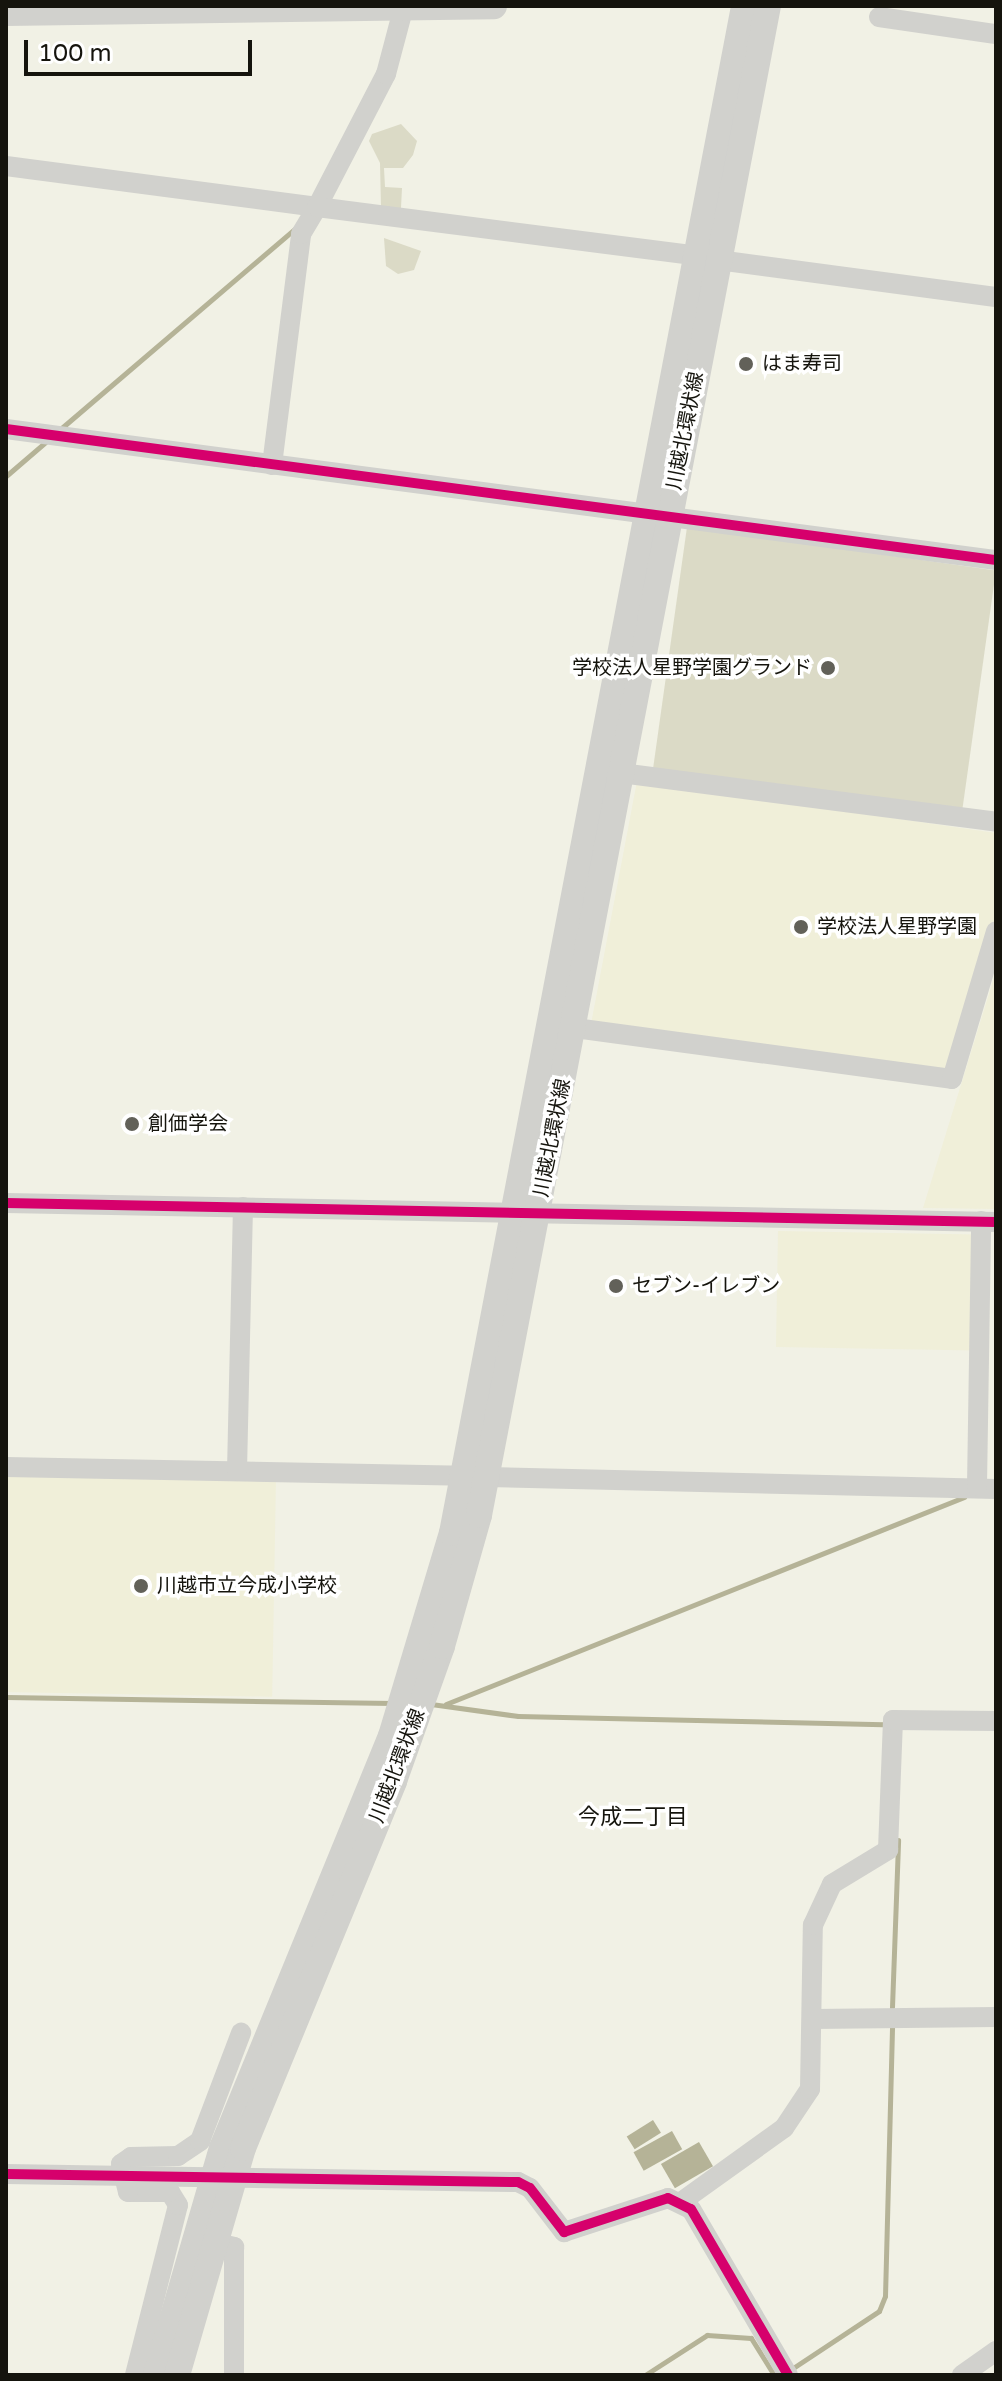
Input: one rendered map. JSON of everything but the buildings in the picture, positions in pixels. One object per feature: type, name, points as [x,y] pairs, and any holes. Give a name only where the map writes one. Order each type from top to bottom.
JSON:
[{"type":"main road","points":[[6,13],[109,9],[494,6]]},
{"type":"main road","name":"川越北環状線","points":[[708,258],[744,6]]},
{"type":"main road","name":"川越北環状線","points":[[156,2375],[224,2175],[394,1781],[442,1646],[708,258],[768,6]]},
{"type":"main road","name":"川越北環状線","points":[[527,1213],[575,1028],[621,773],[657,516]]},
{"type":"main road","name":"川越北環状線","points":[[177,2375],[213,2242],[224,2175]]},
{"type":"street","points":[[911,6],[924,23]]},
{"type":"street","points":[[272,465],[301,234],[386,74],[403,8]]},
{"type":"street","points":[[879,17],[996,34]]},
{"type":"street","points":[[6,166],[996,297]]},
{"type":"street","points":[[6,429],[996,560]]},
{"type":"street","points":[[621,773],[996,822]]},
{"type":"street","points":[[575,1028],[952,1079],[996,931]]},
{"type":"street","points":[[6,1203],[988,1222],[986,1488],[6,1467]]},
{"type":"street","points":[[237,1471],[243,1207]]},
{"type":"street","points":[[681,2202],[794,2117],[813,2081],[816,1911],[842,1875],[888,1850],[893,1720],[996,1721]]},
{"type":"street","points":[[813,2019],[996,2017]]},
{"type":"street","points":[[135,2375],[178,2205],[170,2192],[128,2192],[120,2176],[121,2164],[131,2157],[178,2156],[200,2141],[241,2033]]},
{"type":"street","points":[[6,2174],[224,2175],[518,2182],[530,2188],[564,2232],[653,2200],[681,2202],[700,2221],[788,2375]]},
{"type":"street","points":[[213,2242],[234,2247],[234,2375]]},
{"type":"street","points":[[962,2375],[996,2351]]},
{"type":"shaded area","points":[[401,124],[417,141],[413,155],[403,168],[384,168],[385,187],[402,188],[401,208],[381,208],[380,163],[369,141],[372,134]]},
{"type":"shaded area","points":[[384,238],[421,251],[414,270],[398,274],[386,266]]},
{"type":"shaded area","name":"学校法人星野学園グランド","points":[[687,527],[996,570],[962,811],[653,768]]},
{"type":"shaded area","name":"学校法人星野学園","points":[[637,781],[996,833],[996,914],[948,1072],[591,1024]]},
{"type":"shaded area","name":"学校法人星野学園","points":[[996,971],[996,1209],[923,1208]]},
{"type":"shaded area","points":[[778,1231],[977,1234],[975,1350],[776,1347]]},
{"type":"shaded area","name":"川越市立今成小学校","points":[[6,1475],[276,1480],[272,1697],[6,1692]]},
{"type":"shaded area","points":[[653,2120],[661,2133],[635,2149],[627,2136]]},
{"type":"shaded area","points":[[672,2131],[682,2149],[644,2171],[634,2152]]},
{"type":"shaded area","points":[[699,2142],[713,2166],[675,2188],[661,2164]]},
{"type":"waterway","points":[[58,431],[297,227]]},
{"type":"waterway","points":[[6,476],[48,440]]},
{"type":"waterway","points":[[446,1704],[964,1497]]},
{"type":"waterway","points":[[6,1697],[393,1703]]},
{"type":"waterway","points":[[431,1704],[518,1716],[883,1724]]},
{"type":"waterway","points":[[892,2007],[898,1840]]},
{"type":"waterway","points":[[793,2368],[879,2311],[885,2296],[892,2026]]},
{"type":"waterway","points":[[645,2375],[707,2335],[751,2338],[774,2375]]},
{"type":"waterway","points":[[485,2375],[541,2375]]},
{"type":"cycle path","points":[[6,429],[996,560]]},
{"type":"cycle path","points":[[6,1203],[996,1222]]},
{"type":"cycle path","points":[[6,2174],[518,2182],[530,2188],[564,2232],[668,2198],[691,2209],[788,2375]]},
{"type":"place","name":"はま寿司","points":[[746,364]]},
{"type":"place","name":"学校法人星野学園グランド","points":[[828,668]]},
{"type":"place","name":"学校法人星野学園","points":[[801,927]]},
{"type":"place","name":"創価学会","points":[[132,1124]]},
{"type":"place","name":"セブン-イレブン","points":[[616,1286]]},
{"type":"place","name":"川越市立今成小学校","points":[[141,1586]]},
{"type":"district","name":"今成二丁目","points":[[633,1818]]}]
